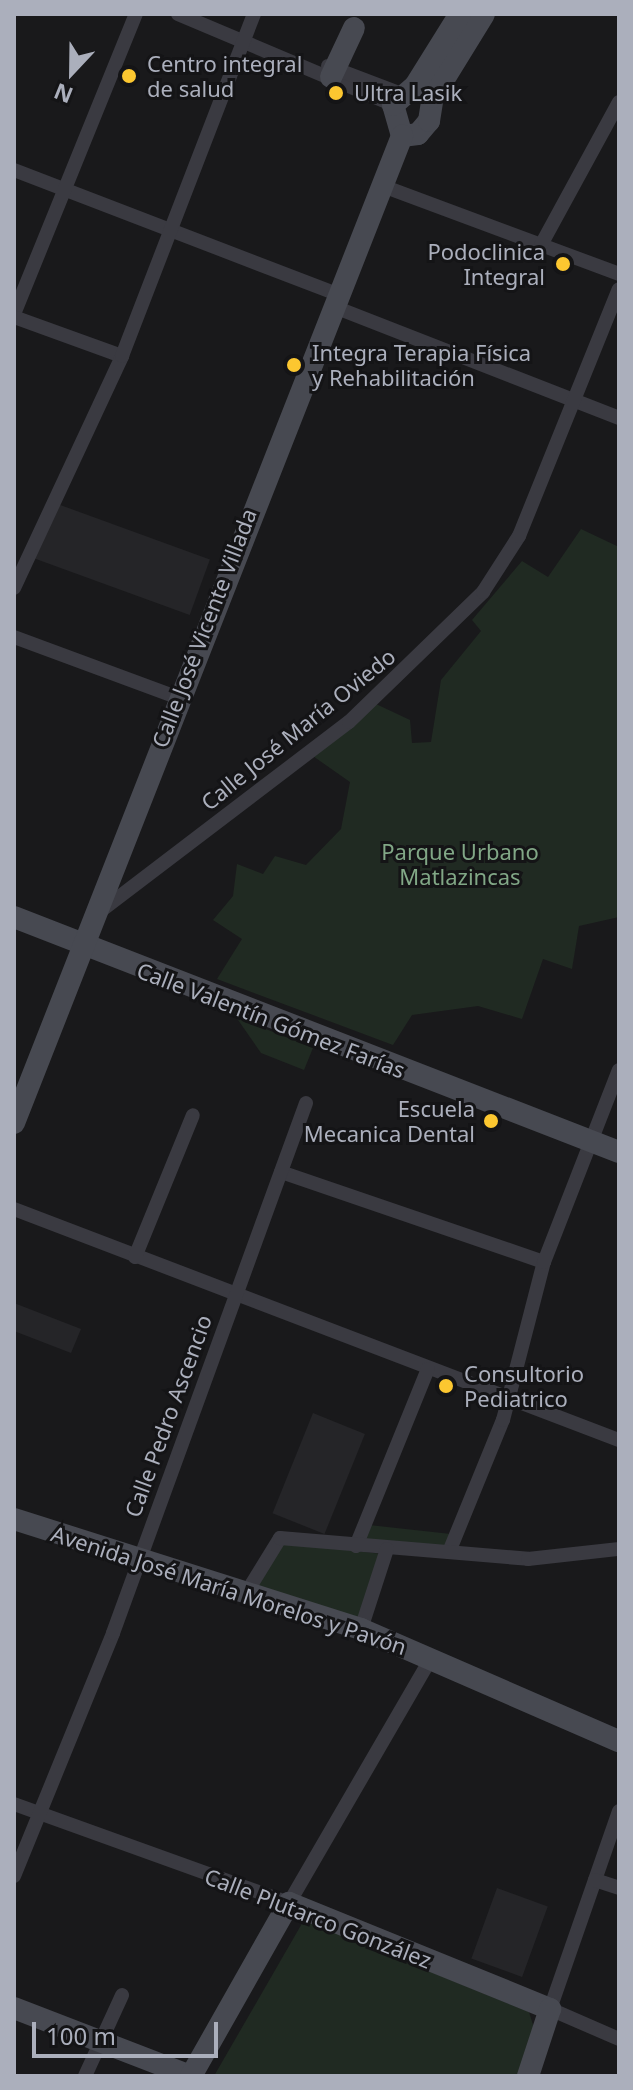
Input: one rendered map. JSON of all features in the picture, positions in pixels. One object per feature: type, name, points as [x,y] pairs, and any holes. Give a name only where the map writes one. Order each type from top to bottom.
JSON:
[{"type":"main road","points":[[402,136],[410,95],[460,14]]},
{"type":"main road","points":[[410,95],[484,14]]},
{"type":"main road","points":[[328,70],[358,21]]},
{"type":"main road","points":[[402,136],[424,127],[410,95]]},
{"type":"main road","name":"Calle José Vicente Villada","points":[[14,1123],[176,697],[402,136]]},
{"type":"main road","name":"Calle Valentín Gómez Farías","points":[[14,917],[619,1152]]},
{"type":"main road","name":"Avenida José María Morelos y Pavón","points":[[14,1519],[139,1562],[361,1629],[619,1741]]},
{"type":"main road","points":[[14,2008],[191,2076],[289,1903]]},
{"type":"main road","name":"Calle Plutarco González","points":[[289,1903],[550,2009]]},
{"type":"main road","points":[[528,2076],[550,2009]]},
{"type":"street","points":[[122,356],[14,316],[62,188],[136,14]]},
{"type":"street","points":[[178,14],[328,70],[410,95]]},
{"type":"street","points":[[14,588],[122,356],[254,14]]},
{"type":"street","points":[[541,245],[619,102]]},
{"type":"street","points":[[14,170],[170,231],[619,418]]},
{"type":"street","points":[[380,185],[619,274]]},
{"type":"street","name":"Calle José María Oviedo","points":[[95,916],[407,671],[495,578],[542,480],[619,289]]},
{"type":"street","points":[[14,637],[176,697]]},
{"type":"street","points":[[449,1552],[508,1398],[544,1262],[619,1070]]},
{"type":"street","name":"Calle Pedro Ascencio","points":[[14,1876],[139,1562],[306,1103]]},
{"type":"street","points":[[135,1257],[193,1115]]},
{"type":"street","points":[[281,1172],[544,1262]]},
{"type":"street","points":[[14,1209],[619,1440]]},
{"type":"street","points":[[356,1546],[428,1369]]},
{"type":"street","points":[[245,1595],[277,1539],[541,1560],[619,1549]]},
{"type":"street","points":[[361,1629],[387,1549]]},
{"type":"street","points":[[289,1903],[431,1658]]},
{"type":"street","name":"Calle Plutarco González","points":[[14,1804],[289,1903]]},
{"type":"street","points":[[550,2009],[619,1811]]},
{"type":"street","points":[[595,1880],[619,1888]]},
{"type":"street","points":[[85,2076],[122,1995]]},
{"type":"street","name":"Calle Plutarco González","points":[[550,2009],[619,2039]]},
{"type":"shaded area","points":[[52,502],[210,559],[190,615],[32,557]]},
{"type":"shaded area","points":[[14,1303],[81,1329],[71,1353],[14,1331]]},
{"type":"shaded area","points":[[313,1413],[365,1434],[324,1534],[273,1513]]},
{"type":"shaded area","points":[[497,1888],[548,1906],[522,1977],[471,1958]]},
{"type":"green space","name":"Parque Urbano Matlazincas","points":[[581,529],[619,547],[619,917],[579,926],[572,969],[543,959],[522,1019],[478,1006],[412,1015],[393,1045],[217,979],[242,939],[213,920],[233,896],[237,864],[263,874],[275,856],[306,865],[341,829],[350,782],[310,754],[376,704],[410,720],[412,743],[431,742],[441,680],[481,631],[472,620],[522,561],[548,577]]},
{"type":"green space","points":[[236,1017],[313,1048],[304,1070],[261,1053]]},
{"type":"green space","points":[[369,1525],[451,1534],[446,1546],[365,1541]]},
{"type":"green space","points":[[276,1542],[382,1554],[359,1619],[254,1588]]},
{"type":"green space","points":[[304,1920],[529,2012],[534,2028],[517,2076],[214,2076]]},
{"type":"place","name":"Centro integral de salud","points":[[129,76]]},
{"type":"place","name":"Ultra Lasik","points":[[336,93]]},
{"type":"place","name":"Podoclinica Integral","points":[[563,264]]},
{"type":"place","name":"Integra Terapia Física y Rehabilitación","points":[[294,365]]},
{"type":"place","name":"Escuela Mecanica Dental","points":[[491,1121]]},
{"type":"place","name":"Consultorio Pediatrico","points":[[446,1386]]}]
